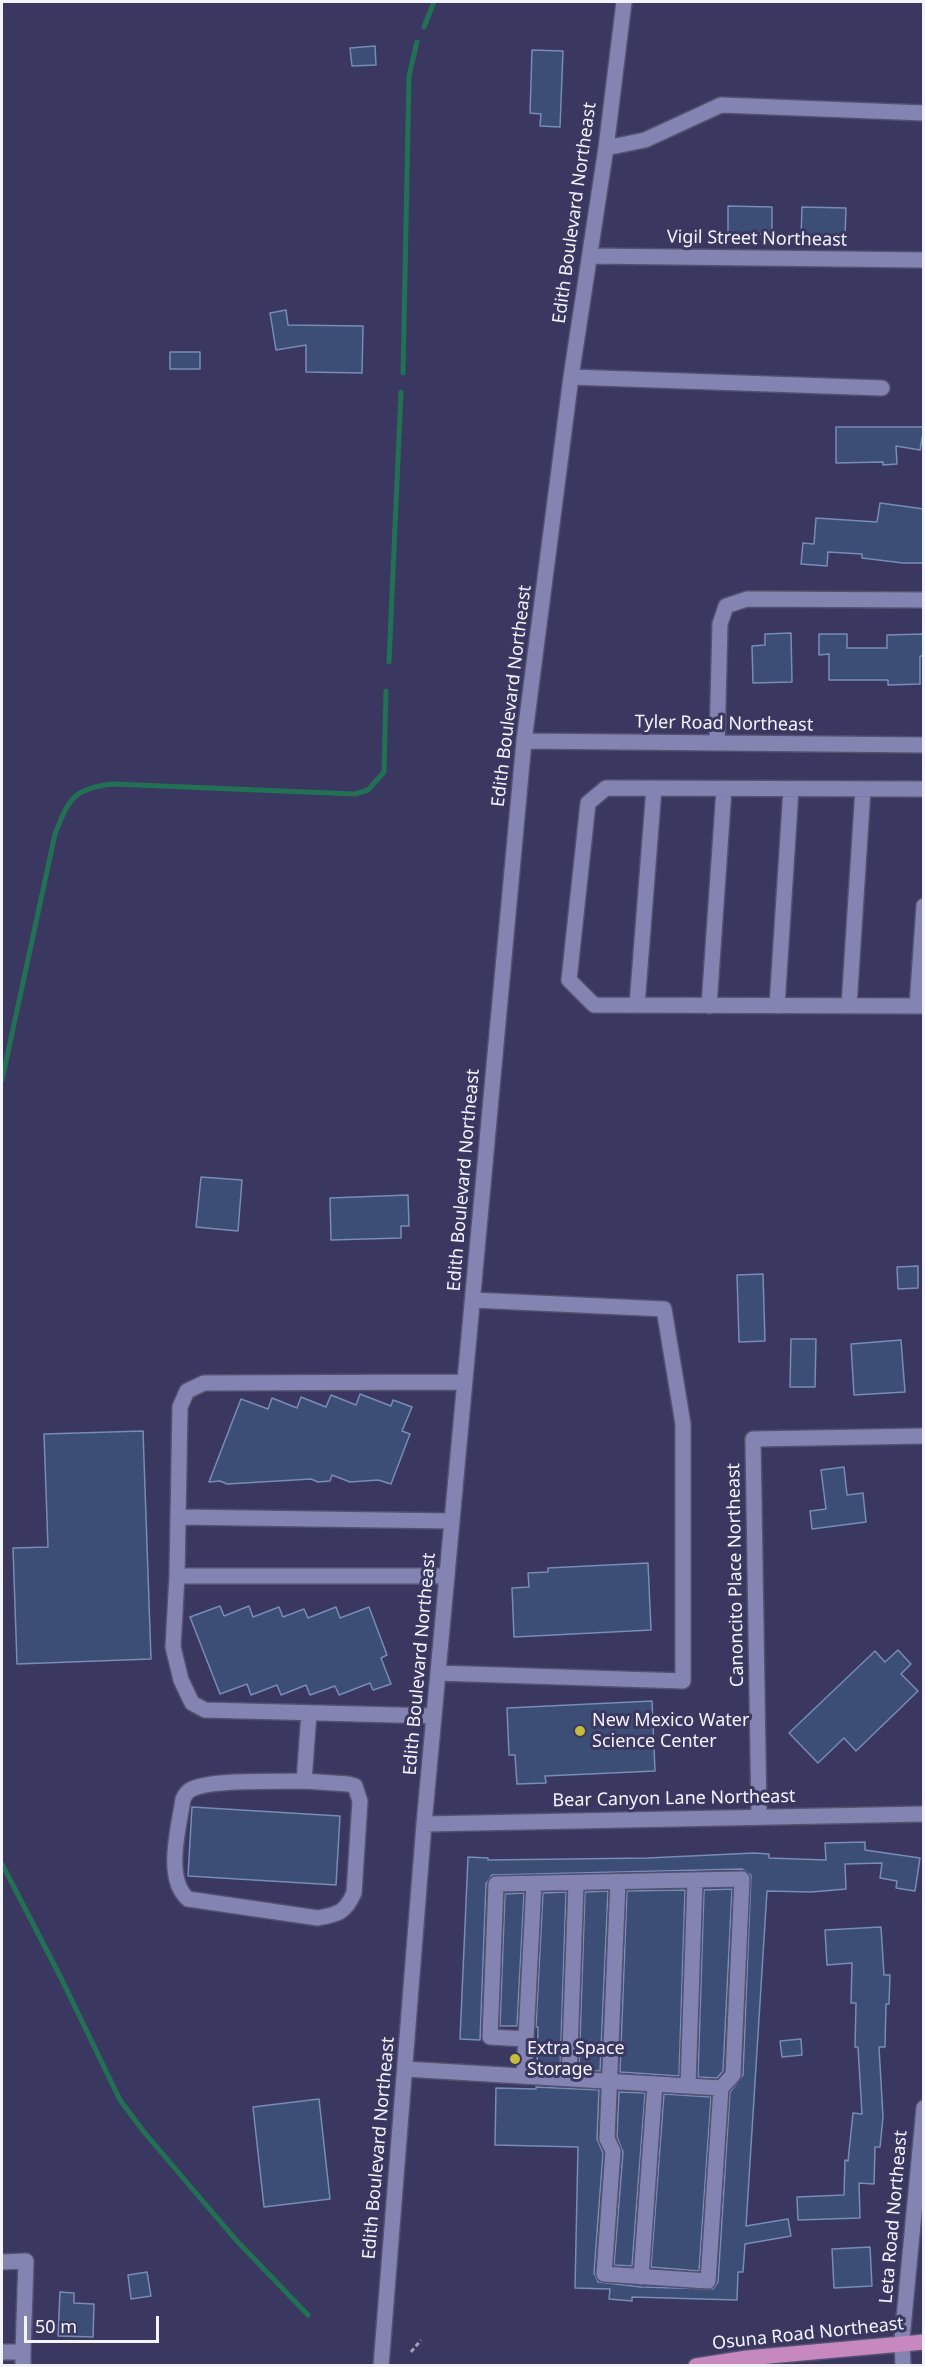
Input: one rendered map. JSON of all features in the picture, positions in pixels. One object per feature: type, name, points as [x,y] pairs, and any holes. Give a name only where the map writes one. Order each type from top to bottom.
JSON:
[{"type":"main road","name":"Osuna Road Northeast","points":[[696,2366],[747,2358],[924,2342]]},
{"type":"street","name":"Edith Boulevard Northeast","points":[[381,2366],[424,1824],[524,741],[571,377],[606,148],[624,2]]},
{"type":"street","points":[[606,148],[645,140],[721,105],[924,113]]},
{"type":"street","name":"Vigil Street Northeast","points":[[590,256],[924,260]]},
{"type":"street","points":[[571,377],[882,388]]},
{"type":"street","points":[[717,743],[720,624],[726,606],[747,599],[924,600]]},
{"type":"street","name":"Tyler Road Northeast","points":[[524,741],[924,745]]},
{"type":"street","points":[[924,789],[606,788],[588,803],[569,980],[594,1005],[920,1006],[924,906]]},
{"type":"street","points":[[637,1005],[654,788]]},
{"type":"street","points":[[709,1006],[724,789]]},
{"type":"street","points":[[777,1006],[791,789]]},
{"type":"street","points":[[849,1006],[863,789]]},
{"type":"street","points":[[438,1673],[683,1681],[682,1424],[664,1309],[473,1300]]},
{"type":"street","points":[[434,1716],[205,1710],[192,1702],[181,1680],[173,1647],[177,1576],[180,1407],[187,1391],[204,1383],[465,1382]]},
{"type":"street","name":"Canoncito Place Northeast","points":[[759,1817],[753,1439],[924,1436]]},
{"type":"street","points":[[178,1517],[452,1521]]},
{"type":"street","points":[[177,1576],[447,1576]]},
{"type":"street","points":[[304,1780],[309,1713]]},
{"type":"street","points":[[304,1780],[355,1786],[360,1801],[354,1893],[349,1904],[339,1914],[318,1918],[188,1899],[180,1892],[176,1880],[175,1864],[183,1799],[187,1792],[213,1784],[304,1780]]},
{"type":"street","name":"Bear Canyon Lane Northeast","points":[[424,1824],[924,1814]]},
{"type":"street","points":[[526,2039],[490,2037],[496,1884],[742,1879],[733,2075],[721,2088],[708,2281],[604,2274],[613,2151],[607,2139],[618,1882]]},
{"type":"street","points":[[688,2086],[695,1880]]},
{"type":"street","points":[[569,2079],[576,1882]]},
{"type":"street","points":[[524,2076],[534,1883]]},
{"type":"street","points":[[405,2069],[721,2088]]},
{"type":"street","points":[[641,2277],[655,2084]]},
{"type":"street","name":"Leta Road Northeast","points":[[903,2366],[901,2343],[924,2108]]},
{"type":"street","points":[[2,2262],[26,2261],[23,2359],[2,2352]]},
{"type":"path","points":[[411,2352],[421,2340]]},
{"type":"building","points":[[375,46],[376,65],[352,66],[350,48]]},
{"type":"building","points":[[532,50],[563,51],[560,127],[540,126],[541,114],[530,113]]},
{"type":"building","points":[[728,206],[772,207],[772,234],[728,234]]},
{"type":"building","points":[[802,207],[846,208],[845,237],[801,236]]},
{"type":"building","points":[[286,310],[288,325],[363,326],[362,373],[306,372],[306,345],[276,350],[270,313]]},
{"type":"building","points":[[170,352],[200,352],[200,369],[170,369]]},
{"type":"building","points":[[836,427],[924,428],[920,450],[896,446],[897,464],[883,465],[883,462],[836,463]]},
{"type":"building","points":[[880,503],[924,509],[924,563],[903,563],[862,558],[862,554],[828,552],[827,566],[801,564],[803,543],[814,544],[816,518],[877,522]]},
{"type":"building","points":[[791,633],[792,682],[753,683],[752,646],[765,645],[765,634]]},
{"type":"building","points":[[819,634],[847,634],[847,648],[887,648],[887,635],[924,634],[924,656],[920,656],[920,684],[888,685],[888,680],[829,680],[829,654],[819,655]]},
{"type":"building","points":[[201,1177],[242,1180],[238,1231],[196,1227]]},
{"type":"building","points":[[408,1195],[409,1226],[401,1226],[401,1238],[331,1240],[330,1198]]},
{"type":"building","points":[[918,1266],[918,1288],[898,1289],[897,1267]]},
{"type":"building","points":[[763,1274],[765,1341],[739,1342],[737,1275]]},
{"type":"building","points":[[791,1339],[816,1339],[815,1387],[790,1387]]},
{"type":"building","points":[[901,1340],[905,1392],[854,1395],[851,1344]]},
{"type":"building","points":[[360,1394],[391,1406],[393,1400],[412,1407],[402,1431],[410,1434],[391,1484],[378,1480],[350,1482],[332,1475],[330,1481],[318,1482],[311,1479],[227,1484],[220,1481],[209,1482],[241,1399],[268,1409],[272,1398],[297,1408],[301,1397],[326,1407],[331,1395],[356,1405]]},
{"type":"building","points":[[143,1431],[151,1659],[17,1664],[13,1548],[48,1547],[44,1434]]},
{"type":"building","points":[[844,1467],[847,1495],[863,1493],[866,1522],[812,1529],[810,1511],[826,1509],[821,1470]]},
{"type":"building","points":[[648,1563],[651,1630],[514,1637],[512,1588],[529,1587],[528,1573],[548,1572],[548,1568]]},
{"type":"building","points":[[220,1606],[224,1616],[249,1606],[253,1617],[279,1607],[283,1617],[304,1609],[308,1618],[336,1607],[340,1618],[369,1607],[387,1655],[381,1658],[391,1684],[373,1690],[370,1683],[339,1695],[335,1686],[310,1695],[306,1685],[281,1695],[277,1685],[251,1695],[247,1684],[220,1694],[190,1617]]},
{"type":"building","points":[[898,1650],[911,1664],[901,1674],[918,1691],[856,1751],[844,1738],[818,1763],[789,1733],[875,1651],[885,1662]]},
{"type":"building","name":"New Mexico Water Science Center","points":[[652,1701],[655,1771],[545,1776],[546,1783],[517,1784],[515,1755],[509,1755],[507,1708]]},
{"type":"building","points":[[192,1807],[340,1816],[336,1885],[188,1876]]},
{"type":"building","points":[[865,1842],[865,1850],[920,1858],[915,1891],[896,1888],[897,1881],[880,1878],[882,1863],[845,1864],[846,1889],[811,1892],[767,1891],[746,2226],[788,2219],[791,2236],[745,2244],[743,2272],[738,2272],[737,2300],[632,2297],[632,2301],[609,2299],[610,2289],[575,2288],[578,2147],[495,2145],[496,2088],[599,2090],[597,2139],[603,2153],[594,2273],[598,2282],[641,2287],[713,2289],[718,2282],[730,2092],[743,2075],[751,1875],[742,1869],[492,1875],[486,1884],[480,2040],[460,2039],[468,1857],[488,1858],[488,1860],[648,1858],[754,1853],[769,1854],[769,1858],[826,1860],[825,1843]]},
{"type":"building","points":[[732,1889],[723,2071],[717,2078],[698,2077],[704,1890]]},
{"type":"building","points":[[685,1890],[679,2076],[620,2072],[627,1891]]},
{"type":"building","points":[[608,1891],[600,2071],[579,2070],[585,1892]]},
{"type":"building","points":[[566,1892],[560,2069],[537,2067],[538,2027],[536,2027],[543,1893]]},
{"type":"building","points":[[524,1893],[517,2026],[500,2026],[505,1894]]},
{"type":"building","points":[[881,1927],[884,1975],[890,1975],[889,2004],[886,2004],[885,2047],[879,2047],[883,2117],[880,2147],[875,2147],[874,2184],[859,2183],[860,2218],[798,2220],[797,2197],[844,2195],[845,2160],[848,2161],[853,2113],[862,2114],[858,2047],[855,2047],[856,2003],[851,2003],[852,1963],[827,1965],[825,1930]]},
{"type":"building","points":[[801,2039],[802,2055],[782,2057],[780,2041]]},
{"type":"building","points":[[619,2092],[645,2093],[632,2266],[614,2265],[623,2152],[617,2137]]},
{"type":"building","points":[[664,2094],[711,2097],[699,2271],[651,2267]]},
{"type":"building","points":[[319,2099],[330,2199],[264,2207],[253,2107]]},
{"type":"building","points":[[870,2247],[872,2286],[834,2288],[832,2249]]},
{"type":"building","points":[[147,2272],[151,2296],[131,2299],[128,2275]]},
{"type":"building","points":[[60,2292],[74,2293],[74,2303],[94,2304],[93,2337],[58,2336]]},
{"type":"waterway","points":[[424,27],[434,2]]},
{"type":"waterway","points":[[403,373],[409,76],[417,42]]},
{"type":"waterway","points":[[389,662],[401,392]]},
{"type":"waterway","points":[[2,1080],[55,834],[64,812],[74,797],[89,789],[113,784],[355,794],[368,790],[384,772],[386,691]]},
{"type":"waterway","points":[[2,1864],[120,2100],[144,2132],[236,2240],[308,2315]]},
{"type":"place","name":"New Mexico Water Science Center","points":[[580,1731]]},
{"type":"place","name":"Extra Space Storage","points":[[515,2059]]}]
